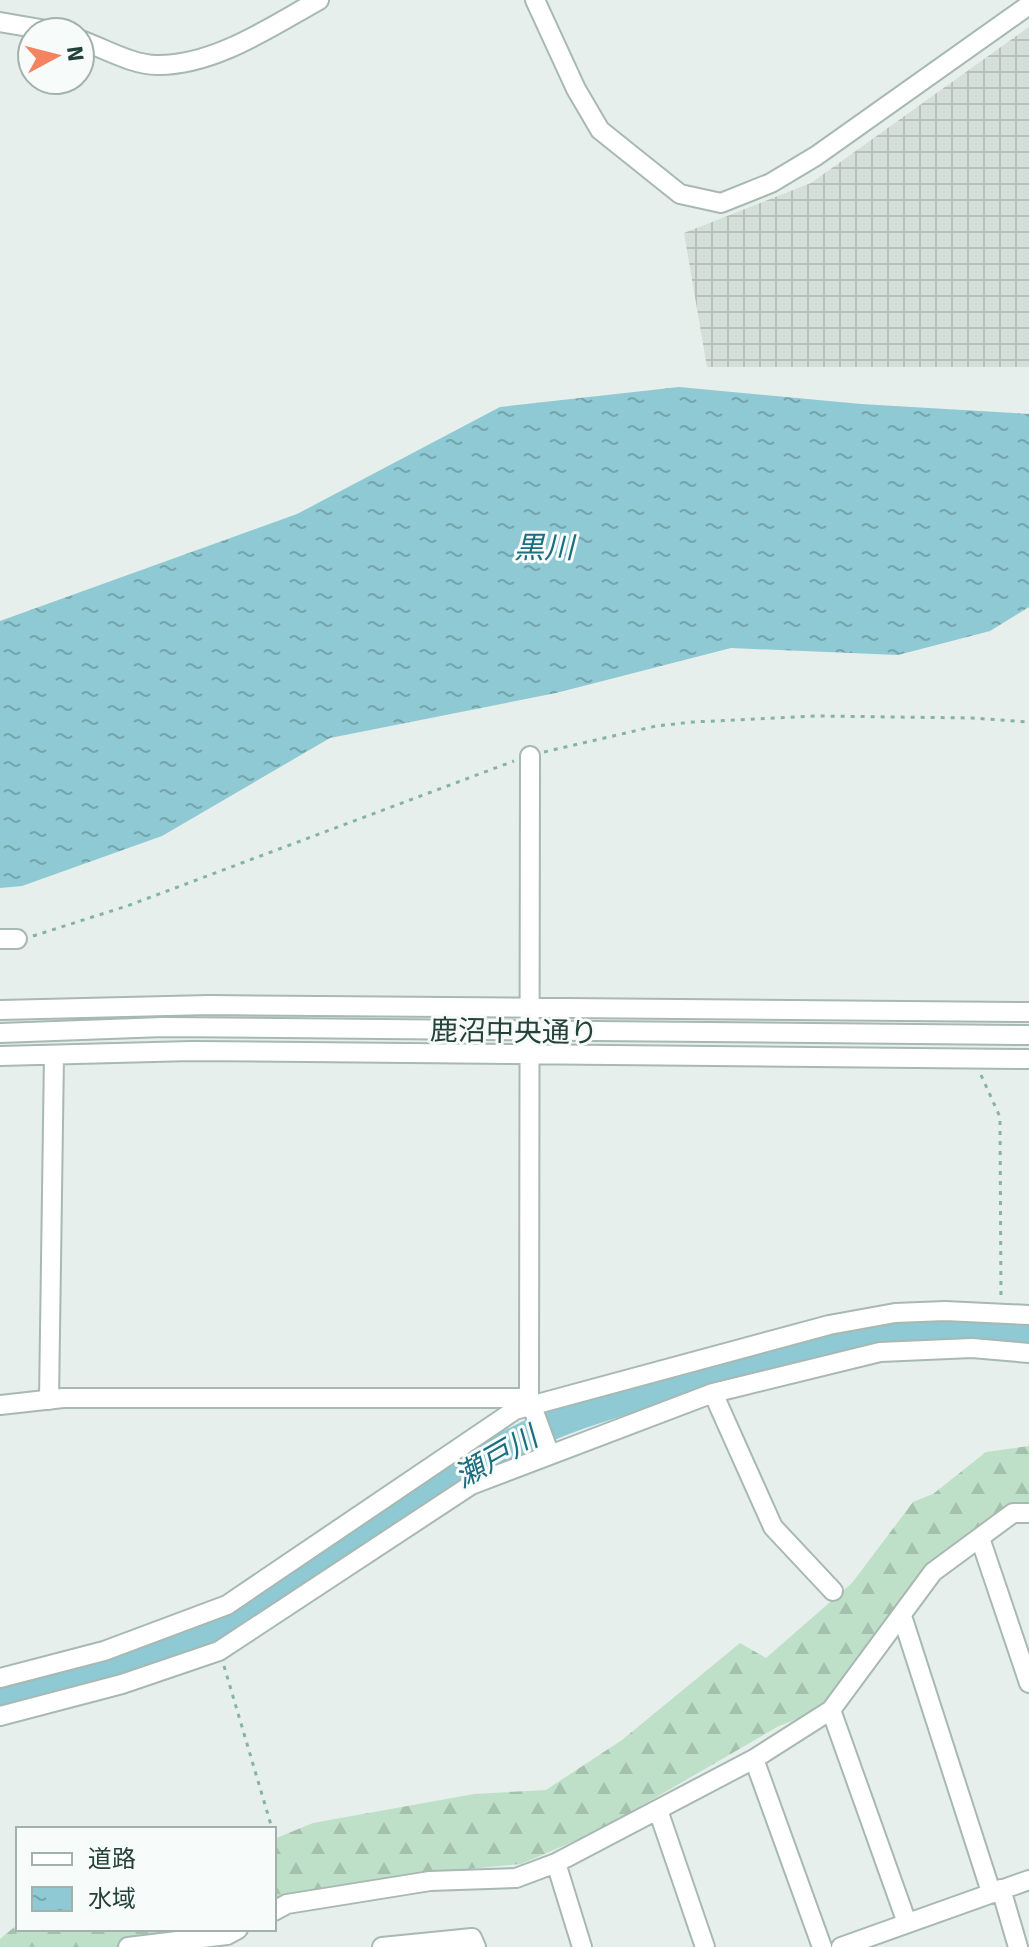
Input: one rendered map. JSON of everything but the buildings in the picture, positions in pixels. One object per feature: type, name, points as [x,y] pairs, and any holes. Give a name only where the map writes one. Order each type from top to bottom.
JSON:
[{"type":"street","points":[[96,45],[156,65],[191,61],[256,34],[319,0]]},
{"type":"street","points":[[535,0],[569,75],[600,130],[680,194],[721,203],[771,183],[816,156],[1029,5]]},
{"type":"street","points":[[530,756],[531,1402],[550,1455]]},
{"type":"street","points":[[0,1010],[155,1005],[1029,1012]]},
{"type":"street","name":"鹿沼中央通り","points":[[0,1033],[164,1027],[1029,1035]]},
{"type":"street","points":[[0,1056],[192,1051],[1029,1059]]},
{"type":"street","points":[[49,1400],[54,1055]]},
{"type":"street","points":[[0,1678],[104,1651],[227,1605],[531,1402],[829,1325],[895,1313],[1002,1312],[1029,1315]]},
{"type":"street","points":[[0,1716],[122,1684],[219,1651],[471,1485],[713,1393],[880,1352],[957,1348],[1029,1353]]},
{"type":"street","points":[[713,1393],[773,1527],[833,1591]]},
{"type":"street","points":[[0,1405],[49,1400],[531,1402]]},
{"type":"street","points":[[276,1910],[287,1904],[430,1881],[516,1878],[556,1863],[658,1810],[754,1759],[831,1710],[933,1572],[1013,1513],[1029,1513]]},
{"type":"street","points":[[980,1538],[1029,1683]]},
{"type":"street","points":[[902,1616],[1018,1947]]},
{"type":"street","points":[[831,1710],[907,1923]]},
{"type":"street","points":[[754,1759],[822,1947]]},
{"type":"street","points":[[658,1810],[705,1947]]},
{"type":"street","points":[[556,1863],[582,1947]]},
{"type":"street","points":[[841,1947],[1029,1880]]},
{"type":"street","points":[[128,1947],[227,1935],[234,1931]]},
{"type":"street","points":[[382,1947],[472,1938],[476,1947]]},
{"type":"path","points":[[979,1059],[982,1082],[1000,1117],[1002,1312]]},
{"type":"path","points":[[219,1651],[271,1825]]},
{"type":"shaded area","points":[[1029,27],[1029,367],[707,367],[684,233],[811,183]]},
{"type":"green space","points":[[1029,1446],[1029,1505],[998,1512],[877,1634],[823,1709],[779,1726],[598,1831],[521,1864],[437,1872],[276,1902],[276,1838],[313,1823],[474,1794],[546,1790],[622,1740],[740,1643],[766,1658],[852,1583],[913,1502],[933,1494],[986,1452]]},
{"type":"green space","points":[[16,1926],[16,1931],[169,1931],[127,1947],[0,1947],[0,1939]]},
{"type":"water","name":"黒川","points":[[679,387],[861,404],[1029,414],[1029,607],[990,631],[898,655],[731,648],[556,693],[330,738],[162,836],[22,886],[0,888],[0,621],[297,514],[500,407]]},
{"type":"waterway","name":"瀬戸川","points":[[0,1692],[134,1655],[232,1618],[327,1566],[513,1443],[588,1411],[755,1361],[845,1341],[937,1331],[983,1330],[1029,1334]]}]
